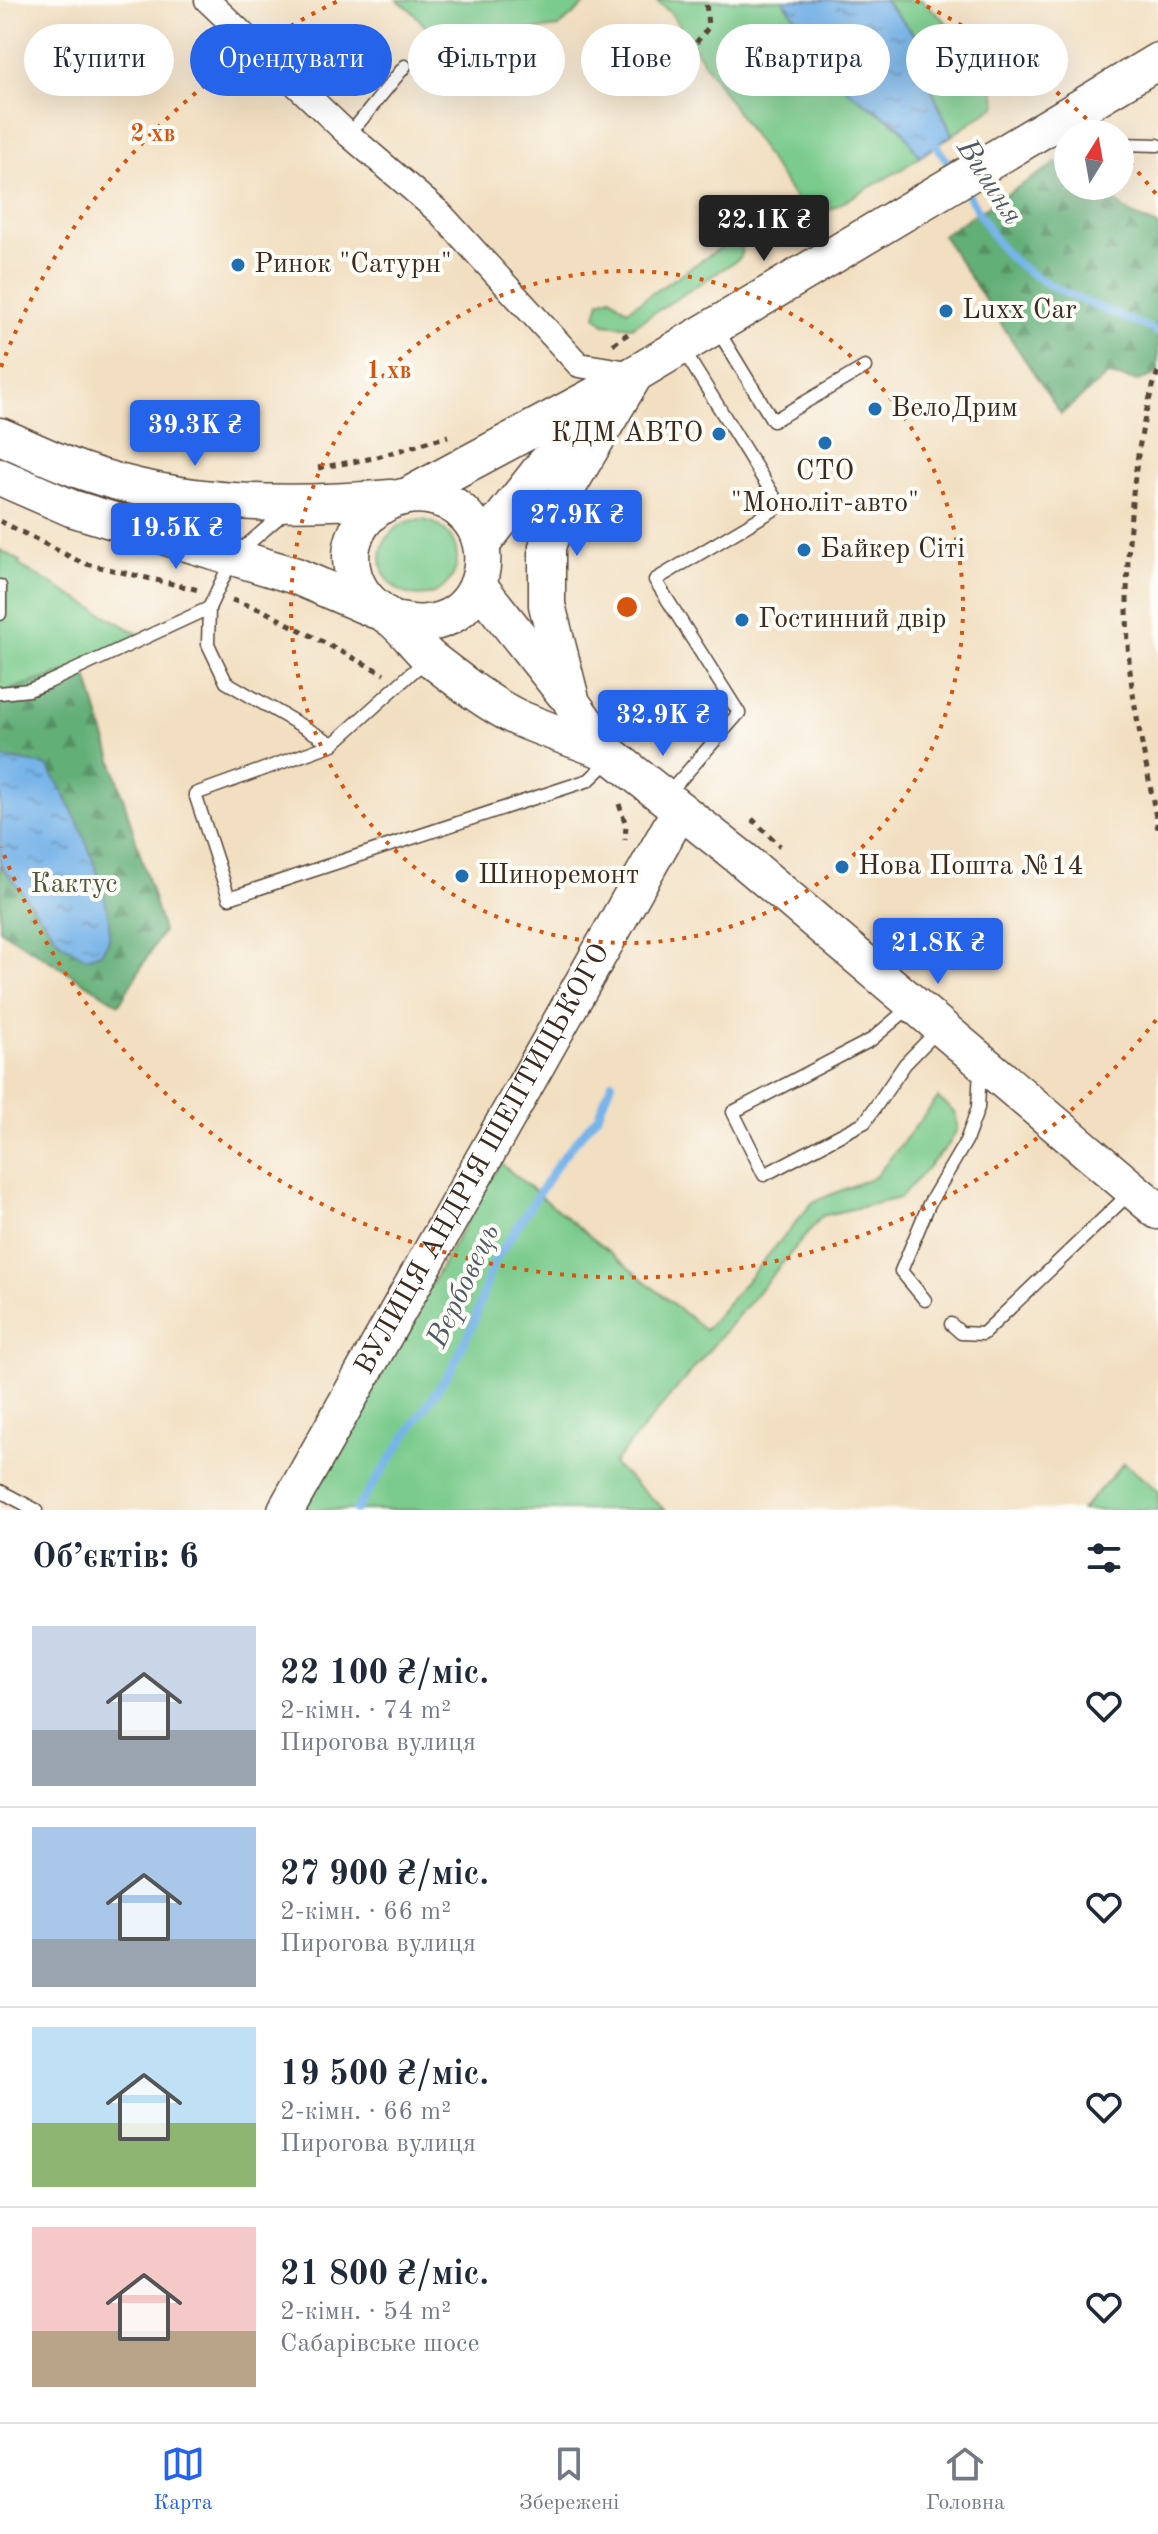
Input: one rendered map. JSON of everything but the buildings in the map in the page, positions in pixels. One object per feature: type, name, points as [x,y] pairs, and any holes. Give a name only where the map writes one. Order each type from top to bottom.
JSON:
[{"type":"street","points":[[207,0],[349,135],[440,213],[579,365],[635,374]]},
{"type":"street","points":[[1077,120],[1158,61]]},
{"type":"street","points":[[1054,135],[923,204],[635,374],[372,511],[359,529],[352,551],[353,573],[362,594],[430,657],[514,716],[672,804],[1145,1201]]},
{"type":"street","points":[[482,544],[549,459],[635,374]]},
{"type":"street","points":[[572,703],[547,605],[547,547],[568,487],[635,374]]},
{"type":"street","points":[[0,436],[83,472],[159,491],[227,501],[299,503],[436,495],[457,506],[473,523],[482,544],[478,585],[464,606],[443,620],[418,625],[385,616],[308,581],[71,508],[0,477]]},
{"type":"street","points":[[478,585],[572,703],[603,763]]},
{"type":"street","name":"ВУЛИЦЯ АНДРІЯ ШЕПТИЦЬКОГО","points":[[286,1510],[672,804]]},
{"type":"lane","points":[[349,135],[405,66]]},
{"type":"lane","points":[[1134,144],[1158,145]]},
{"type":"lane","points":[[716,326],[773,421],[865,367]]},
{"type":"lane","points":[[672,804],[739,713],[655,580],[780,506],[681,347]]},
{"type":"lane","points":[[299,503],[254,536],[233,557],[209,608],[208,644],[226,682],[333,744]]},
{"type":"lane","points":[[0,586],[0,614]]},
{"type":"lane","points":[[0,693],[29,690],[49,682],[209,608]]},
{"type":"lane","points":[[430,657],[333,744],[195,794],[229,898],[603,763]]},
{"type":"lane","points":[[914,1004],[871,1040],[733,1112],[764,1175],[865,1122],[905,1064],[940,1028]]},
{"type":"lane","points":[[925,1300],[901,1271],[924,1215],[966,1141],[978,1108],[980,1060]]},
{"type":"lane","points":[[951,1324],[961,1333],[983,1334],[1145,1201]]},
{"type":"lane","points":[[0,1491],[36,1510]]},
{"type":"path","points":[[700,38],[708,28],[706,0]]},
{"type":"path","points":[[579,365],[632,331]]},
{"type":"path","points":[[1158,373],[1148,405],[1131,517],[1128,645],[1158,830]]},
{"type":"path","points":[[316,468],[374,458],[463,432]]},
{"type":"path","points":[[0,521],[82,563],[216,594],[262,610],[400,682]]},
{"type":"path","points":[[603,763],[623,811],[626,825],[622,851]]},
{"type":"green space","points":[[397,0],[590,0],[562,24],[423,24]]},
{"type":"green space","points":[[655,0],[783,0],[800,24],[716,24],[716,81],[700,57],[700,24],[678,24],[670,12]]},
{"type":"green space","points":[[884,0],[922,0],[948,24],[906,25]]},
{"type":"green space","points":[[726,96],[855,96],[901,128],[919,156],[952,135],[935,96],[995,96],[997,105],[902,169],[810,221]]},
{"type":"green space","points":[[1054,165],[1054,200],[1113,200],[1132,215],[1158,226],[1158,374],[1138,381],[1108,375],[1061,414],[942,235]]},
{"type":"green space","points":[[726,218],[740,236],[740,258],[632,327],[604,324],[596,316],[600,301],[611,297],[627,310],[726,244],[715,224]]},
{"type":"green space","points":[[419,520],[434,523],[446,531],[454,543],[457,558],[454,573],[446,585],[434,593],[419,596],[404,593],[392,585],[384,573],[381,558],[384,543],[392,531],[404,523]]},
{"type":"green space","points":[[0,550],[20,561],[19,565],[147,639],[49,682],[0,693]]},
{"type":"green space","name":"Кактус","points":[[84,666],[163,931],[119,1004],[0,930],[0,693]]},
{"type":"green space","points":[[938,1098],[956,1114],[957,1129],[950,1143],[900,1198],[822,1216],[613,1464],[665,1510],[303,1510],[500,1163],[705,1330],[813,1202],[876,1176]]},
{"type":"green space","points":[[1124,1463],[1158,1491],[1158,1510],[1081,1510]]},
{"type":"water","points":[[783,0],[884,0],[906,25],[906,96],[935,96],[952,135],[919,156],[901,127],[855,96],[890,96],[890,24],[800,24]]},
{"type":"water","points":[[0,758],[46,765],[67,800],[88,848],[104,897],[109,937],[101,953],[86,958],[61,943],[0,864]]},
{"type":"waterway","name":"Вишня","points":[[931,138],[955,173]]},
{"type":"waterway","name":"Вишня","points":[[964,188],[999,244],[1018,265],[1056,288],[1158,332]]},
{"type":"waterway","name":"Вербовець","points":[[356,1510],[452,1368],[473,1324],[493,1264],[561,1159],[598,1115],[612,1082]]},
{"type":"place","name":"Ринок \"Сатурн\"","points":[[238,265]]},
{"type":"place","name":"Luxx Car","points":[[946,311]]},
{"type":"place","name":"ВелоДрим","points":[[875,409]]},
{"type":"place","name":"КДМ АВТО","points":[[719,434]]},
{"type":"place","name":"СТО \"Моноліт-авто\"","points":[[825,443]]},
{"type":"place","name":"Байкер Сіті","points":[[804,550]]},
{"type":"place","name":"Гостинний двір","points":[[742,620]]},
{"type":"place","name":"Нова Пошта №14","points":[[842,867]]},
{"type":"place","name":"Шиноремонт","points":[[462,876]]}]
